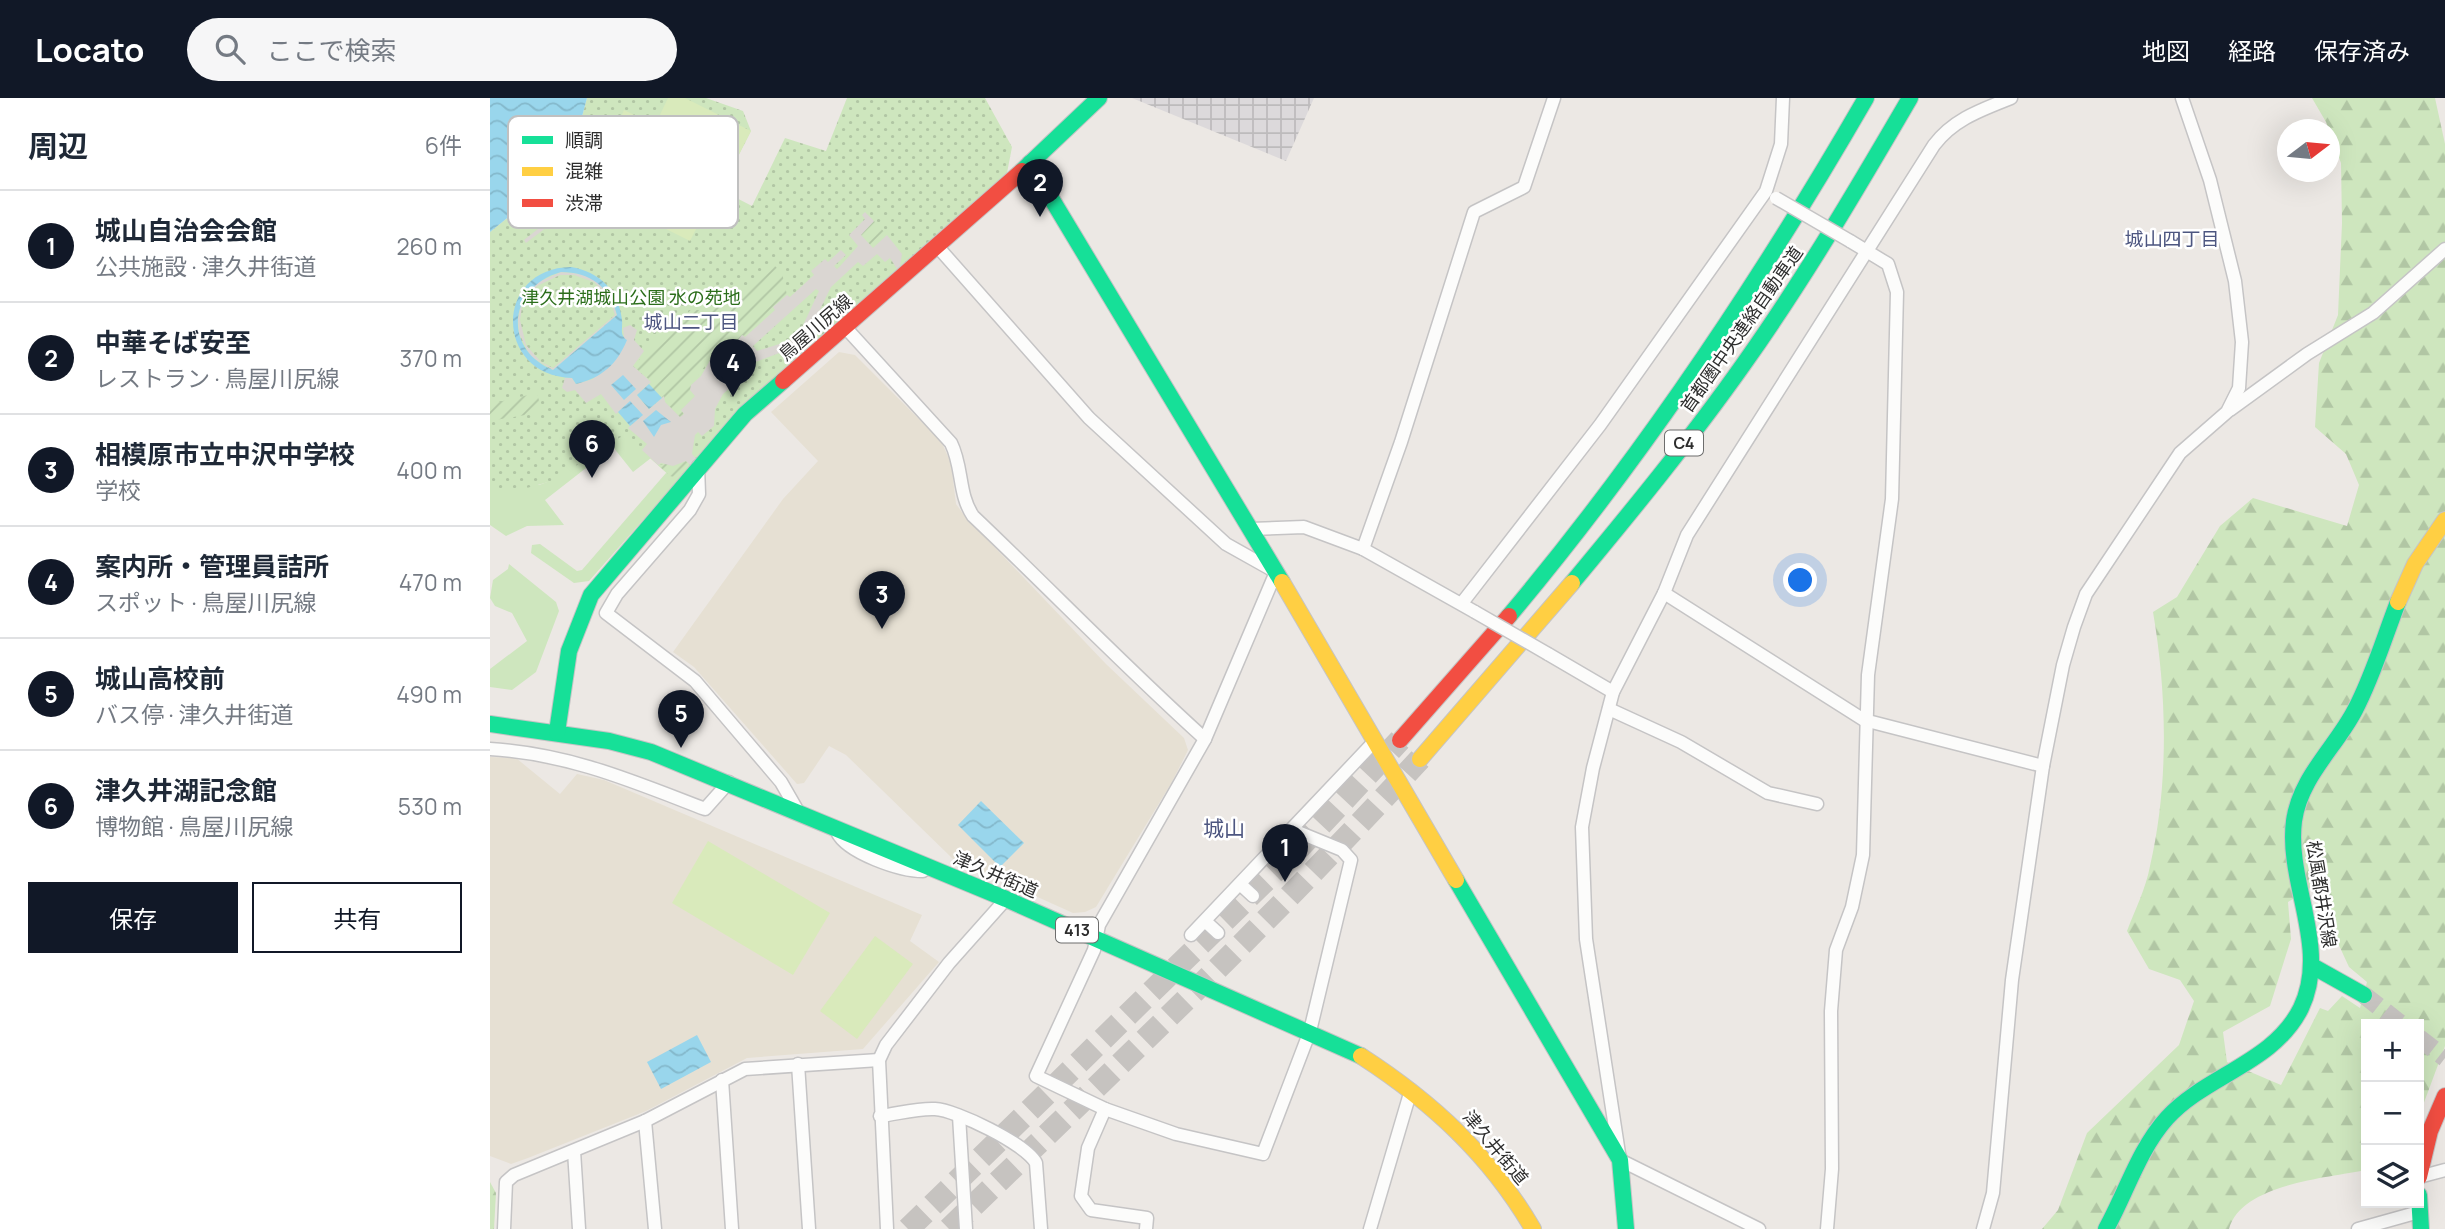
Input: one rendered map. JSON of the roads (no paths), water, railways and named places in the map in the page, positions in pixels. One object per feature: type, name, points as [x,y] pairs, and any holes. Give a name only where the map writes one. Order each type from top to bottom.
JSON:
[{"type":"main road","name":"鳥屋川尻線","points":[[557,732],[578,614],[594,588],[698,466],[745,414],[1030,163],[1099,98]]},
{"type":"main road","name":"首都圏中央連絡自動車道","points":[[1400,740],[1538,581],[1630,462],[1749,293],[1821,178],[1866,98]]},
{"type":"main road","name":"首都圏中央連絡自動車道","points":[[1420,759],[1558,600],[1718,400],[1852,197],[1910,98]]},
{"type":"main road","points":[[1030,163],[1251,529],[1620,1160],[1626,1229]]},
{"type":"main road","name":"松風都井沢線","points":[[2106,1229],[2167,1118],[2201,1089],[2278,1040],[2301,1009],[2314,967],[2295,855],[2294,820],[2310,778],[2355,711],[2409,572],[2445,520]]},
{"type":"main road","name":"津久井街道","points":[[490,724],[557,732],[651,752],[796,808],[1310,1031],[1357,1054],[1445,1117],[1477,1150],[1533,1229]]},
{"type":"main road","points":[[2314,967],[2364,995]]},
{"type":"main road","points":[[2424,1156],[2430,1131],[2445,1096]]},
{"type":"main road","points":[[2419,1208],[2421,1229]]},
{"type":"street","points":[[1363,549],[1401,442],[1474,212],[1524,187],[1554,98]]},
{"type":"street","points":[[1462,603],[1600,425],[1771,194],[1782,144],[1783,98]]},
{"type":"street","points":[[1759,1229],[1620,1160],[1586,939],[1582,827],[1593,768],[1613,692],[1664,593],[1687,535],[1946,129],[1967,116],[2011,98]]},
{"type":"street","points":[[2182,98],[2210,180],[2238,300],[2242,369],[2239,388],[2227,412]]},
{"type":"street","points":[[1771,194],[1888,264],[1897,292],[1892,499],[1864,720],[1863,855],[1852,906],[1836,950],[1830,1011],[1832,1169],[1827,1229]]},
{"type":"street","points":[[937,246],[1089,418],[1226,544],[1276,572],[1205,739],[1095,938],[1094,950],[1036,1076],[1105,1109],[1177,1134],[1264,1154],[1310,1031],[1351,860],[1342,850],[1293,830]]},
{"type":"street","points":[[1983,1229],[1993,1193],[2012,980],[2043,766],[2063,665],[2086,594],[2124,542],[2180,453],[2227,412],[2307,354],[2373,313],[2445,249]]},
{"type":"street","points":[[845,327],[951,443],[957,459],[964,503],[974,516],[1068,606],[1115,658],[1205,739]]},
{"type":"street","points":[[698,466],[699,494],[690,510],[617,594],[606,613],[695,681],[781,782],[796,808]]},
{"type":"street","points":[[1251,529],[1304,527],[1363,549],[1462,603],[1613,692]]},
{"type":"street","points":[[1664,593],[1864,720],[2043,766]]},
{"type":"street","points":[[1609,709],[1681,742],[1768,793],[1816,804]]},
{"type":"street","points":[[1191,935],[1374,742]]},
{"type":"street","points":[[490,749],[523,751],[592,766],[705,809],[729,782]]},
{"type":"street","points":[[1240,884],[1253,897]]},
{"type":"street","points":[[887,1229],[879,1060],[886,1045],[949,963],[1006,899]]},
{"type":"street","points":[[1205,921],[1218,933]]},
{"type":"street","points":[[504,1229],[506,1182],[526,1169],[645,1121],[745,1069],[879,1060]]},
{"type":"street","points":[[797,1064],[809,1229]]},
{"type":"street","points":[[722,1080],[732,1229]]},
{"type":"street","points":[[1370,1229],[1410,1090]]},
{"type":"street","points":[[880,1116],[935,1109],[959,1116],[1015,1144],[1032,1156],[1036,1163],[1041,1229]]},
{"type":"street","points":[[1105,1109],[1088,1148],[1080,1196],[1091,1210],[1147,1218],[1146,1229]]},
{"type":"street","points":[[959,1116],[966,1229]]},
{"type":"street","points":[[645,1121],[654,1229]]},
{"type":"street","points":[[573,1150],[579,1229]]},
{"type":"street","points":[[2424,1176],[2445,1170]]},
{"type":"street","points":[[2358,1229],[2419,1212]]},
{"type":"water","points":[[490,98],[587,98],[582,116],[508,116],[508,217],[490,232]]},
{"type":"water","points":[[571,267],[591,273],[606,285],[617,300],[622,333],[627,340],[608,369],[594,378],[576,384],[572,378],[546,373],[528,360],[517,342],[513,322],[516,302],[527,284],[545,272]],"holes":[[[561,272],[590,278],[604,289],[617,315],[553,370],[525,348],[519,334],[518,319],[522,304],[530,291],[543,280]]]},
{"type":"water","points":[[623,375],[636,389],[624,400],[611,385]]},
{"type":"water","points":[[649,384],[662,398],[649,409],[637,395]]},
{"type":"water","points":[[630,401],[643,415],[630,426],[618,412]]},
{"type":"water","points":[[656,410],[671,422],[661,425],[654,437],[643,421]]},
{"type":"water","points":[[981,801],[1024,843],[1000,867],[958,825]]},
{"type":"water","points":[[697,1035],[711,1062],[661,1089],[647,1062]]},
{"type":"tunnel","points":[[908,1229],[1301,846],[1400,740]]},
{"type":"tunnel","points":[[949,1229],[1247,939],[1420,759]]},
{"type":"tunnel","points":[[2364,995],[2395,1019]]},
{"type":"tunnel","points":[[2424,1042],[2445,1058]]},
{"type":"place","name":"中華そば安至","points":[[1040,217]]},
{"type":"place","name":"案内所・管理員詰所","points":[[733,397]]},
{"type":"place","name":"津久井湖記念館","points":[[592,478]]},
{"type":"place","name":"相模原市立中沢中学校","points":[[882,629]]},
{"type":"place","name":"城山高校前","points":[[681,748]]},
{"type":"place","name":"城山自治会会館","points":[[1285,882]]},
{"type":"district","name":"城山四丁目","points":[[2172,239]]},
{"type":"district","name":"城山二丁目","points":[[691,322]]},
{"type":"district","name":"城山","points":[[1224,828]]},
{"type":"park label","name":"津久井湖城山公園 水の苑地","points":[[631,297]]}]
